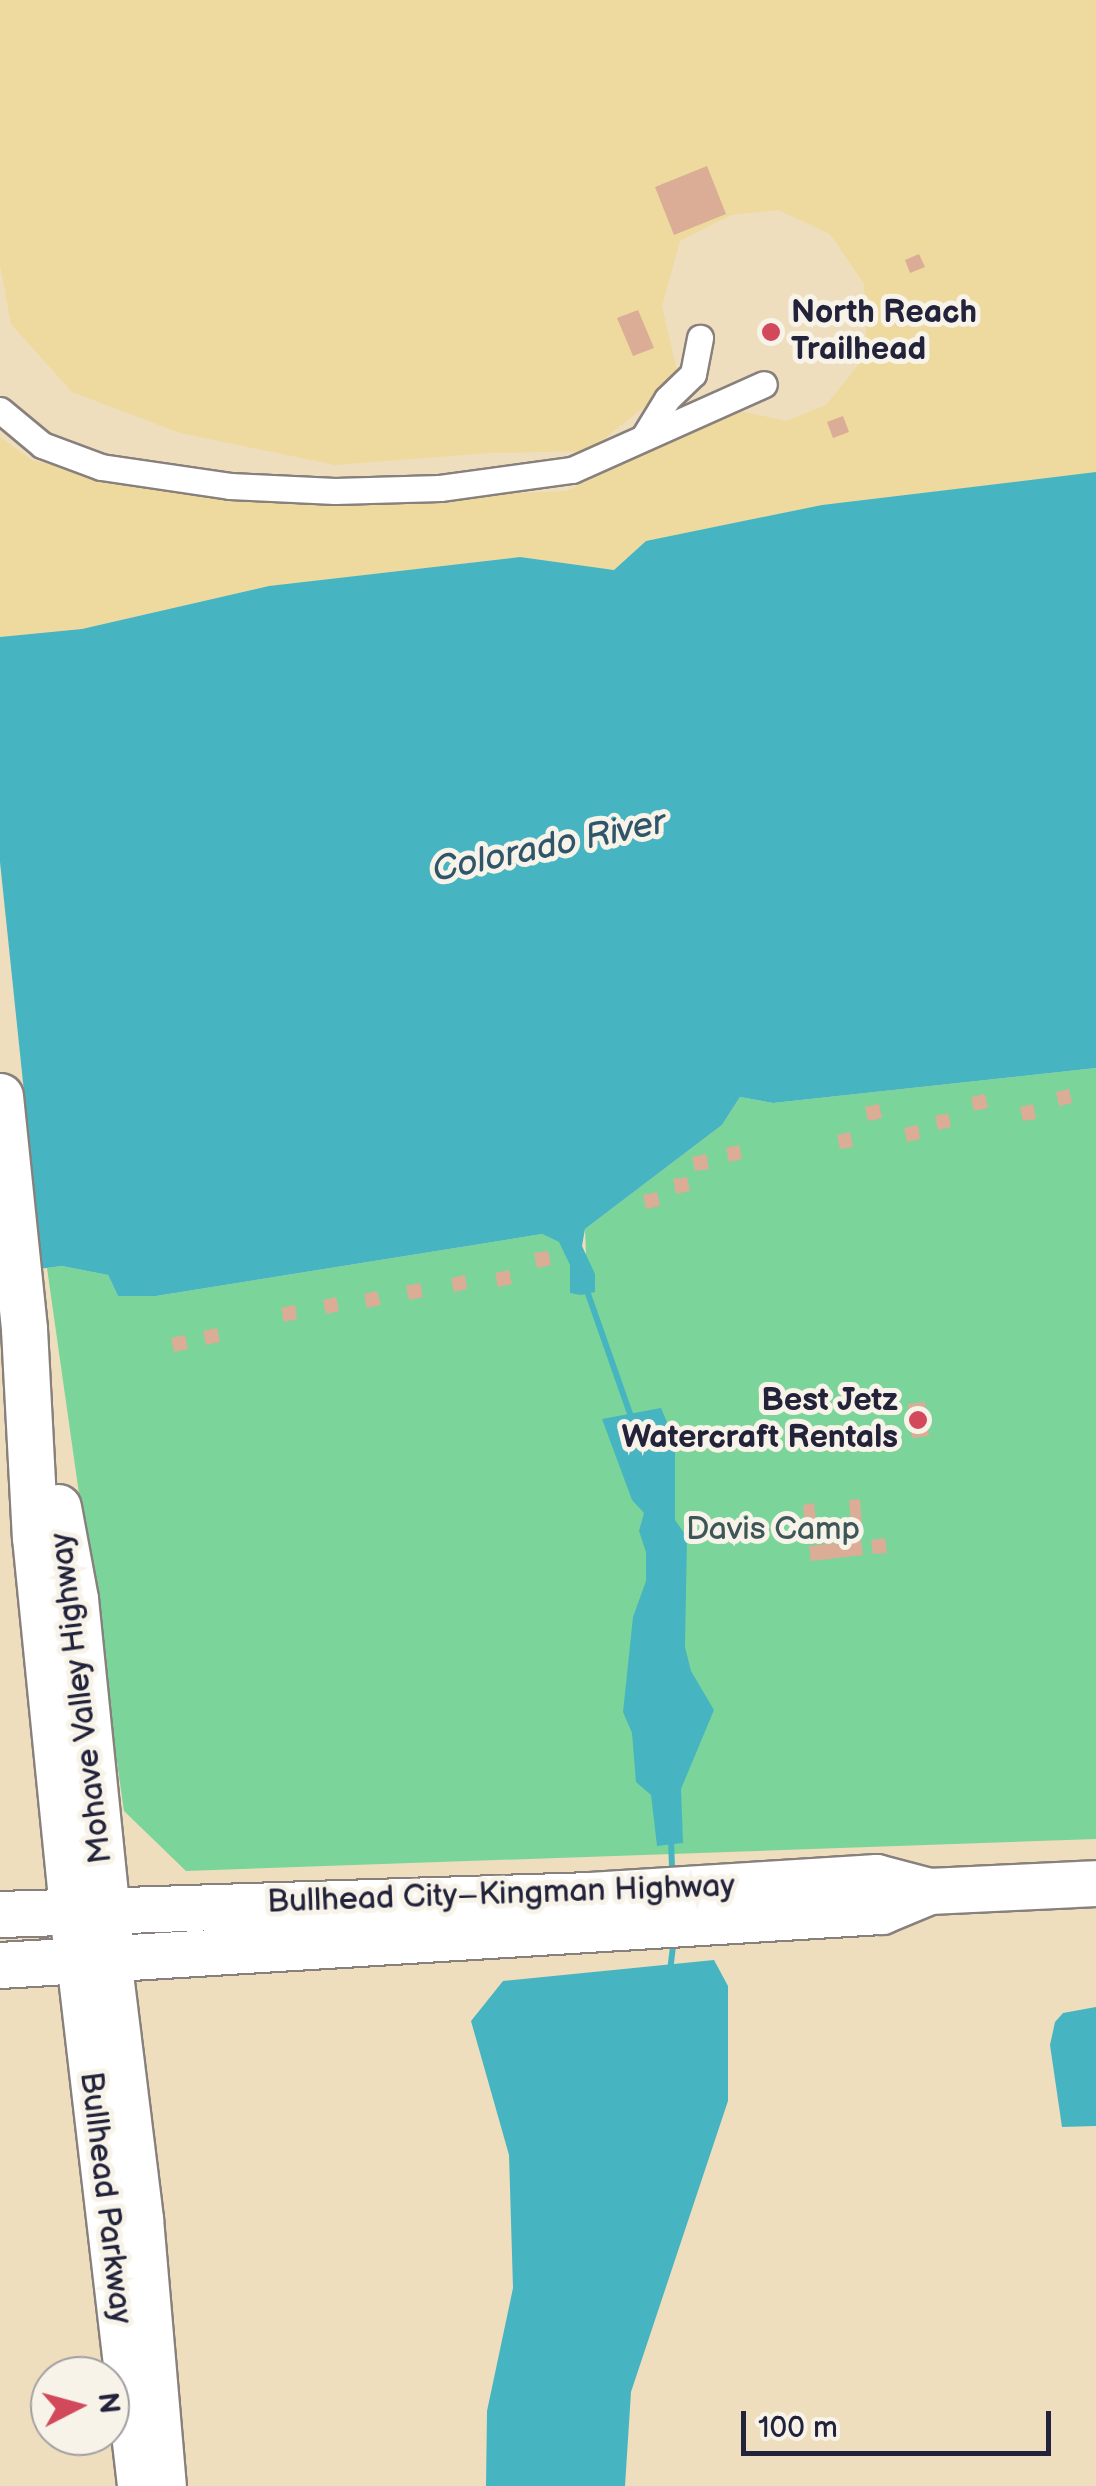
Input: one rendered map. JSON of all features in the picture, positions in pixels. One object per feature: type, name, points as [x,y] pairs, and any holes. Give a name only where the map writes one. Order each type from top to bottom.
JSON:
[{"type":"highway","name":"Mohave Valley Highway","points":[[0,1096],[24,1328],[34,1536],[89,1909],[0,1914]]},
{"type":"highway","name":"Bullhead City–Kingman Highway","points":[[94,1960],[591,1912],[724,1905],[876,1877],[929,1891],[1096,1883]]},
{"type":"highway","name":"Bullhead City–Kingman Highway","points":[[89,1909],[591,1912]]},
{"type":"highway","name":"Bullhead Parkway","points":[[89,1909],[94,1960]]},
{"type":"highway","points":[[0,1964],[94,1960]]},
{"type":"main road","name":"Bullhead Parkway","points":[[94,1960],[138,2486]]},
{"type":"main road","name":"Bullhead Parkway","points":[[94,1960],[148,2256],[167,2486]]},
{"type":"street","points":[[645,434],[667,400],[693,374],[700,338]]},
{"type":"street","points":[[0,410],[42,445],[101,468],[230,486],[335,491],[440,488],[545,476],[597,460],[645,434],[764,384]]},
{"type":"green space","name":"Davis Camp","points":[[1096,1068],[1096,1839],[186,1871],[124,1811],[47,1268],[62,1266],[108,1275],[118,1296],[156,1296],[542,1234],[586,1254],[585,1229],[722,1125],[740,1097],[773,1103]]},
{"type":"sand","points":[[0,0],[1096,0],[1096,472],[822,505],[646,541],[614,570],[520,557],[269,586],[82,629],[0,637],[0,437],[32,460],[138,487],[336,502],[566,491],[735,410],[786,421],[826,405],[867,354],[864,284],[830,234],[778,210],[731,215],[680,241],[662,306],[679,379],[589,451],[490,453],[335,465],[180,433],[72,392],[11,324],[0,266]]},
{"type":"water","name":"Colorado River","points":[[1096,472],[1096,1068],[773,1103],[740,1097],[722,1125],[585,1229],[582,1246],[595,1274],[595,1292],[581,1295],[570,1293],[570,1265],[559,1242],[542,1234],[156,1296],[118,1296],[108,1275],[62,1266],[0,1274],[0,637],[82,629],[269,586],[520,557],[614,570],[646,541],[822,505]]},
{"type":"water","points":[[661,1408],[675,1441],[675,1520],[687,1537],[685,1647],[691,1671],[714,1710],[681,1789],[683,1843],[657,1846],[651,1795],[636,1782],[632,1733],[623,1712],[633,1617],[646,1581],[646,1552],[639,1531],[644,1513],[632,1500],[602,1419]]},
{"type":"water","points":[[714,1960],[728,1986],[728,2101],[631,2392],[625,2486],[486,2486],[487,2411],[513,2288],[509,2155],[471,2021],[503,1981]]},
{"type":"water","points":[[1096,2007],[1096,2126],[1062,2127],[1050,2045],[1055,2022],[1063,2013]]},
{"type":"pier","points":[[0,862],[43,1274],[0,1279]]},
{"type":"building","points":[[707,166],[726,214],[674,235],[655,187]]},
{"type":"building","points":[[919,254],[925,267],[910,273],[905,260]]},
{"type":"building","points":[[638,310],[654,348],[633,356],[617,318]]},
{"type":"building","points":[[843,416],[849,432],[833,438],[827,422]]},
{"type":"building","points":[[1069,1089],[1072,1103],[1059,1106],[1056,1092]]},
{"type":"building","points":[[985,1094],[988,1108],[974,1111],[971,1097]]},
{"type":"building","points":[[879,1104],[882,1118],[868,1121],[865,1107]]},
{"type":"building","points":[[1033,1104],[1036,1119],[1023,1121],[1020,1107]]},
{"type":"building","points":[[948,1113],[951,1127],[938,1130],[935,1116]]},
{"type":"building","points":[[918,1125],[920,1139],[907,1142],[904,1128]]},
{"type":"building","points":[[850,1132],[853,1147],[840,1149],[837,1135]]},
{"type":"building","points":[[739,1145],[742,1159],[729,1162],[726,1148]]},
{"type":"building","points":[[706,1154],[709,1169],[695,1171],[692,1157]]},
{"type":"building","points":[[687,1177],[690,1191],[676,1194],[673,1179]]},
{"type":"building","points":[[657,1192],[660,1206],[646,1209],[643,1195]]},
{"type":"building","points":[[548,1251],[551,1265],[537,1268],[534,1253]]},
{"type":"building","points":[[509,1270],[512,1284],[498,1287],[495,1273]]},
{"type":"building","points":[[465,1275],[467,1289],[454,1292],[451,1278]]},
{"type":"building","points":[[420,1283],[423,1297],[409,1300],[406,1286]]},
{"type":"building","points":[[377,1291],[381,1305],[367,1308],[364,1294]]},
{"type":"building","points":[[336,1297],[339,1311],[326,1314],[323,1300]]},
{"type":"building","points":[[295,1305],[297,1319],[284,1322],[281,1308]]},
{"type":"building","points":[[217,1328],[220,1342],[206,1345],[203,1331]]},
{"type":"building","points":[[185,1335],[188,1349],[174,1352],[171,1338]]},
{"type":"building","name":"Best Jetz Watercraft Rentals","points":[[925,1402],[929,1436],[912,1438],[908,1404]]},
{"type":"building","points":[[860,1499],[862,1525],[851,1526],[849,1500]]},
{"type":"building","points":[[814,1503],[817,1529],[805,1530],[803,1505]]},
{"type":"building","points":[[885,1538],[887,1553],[873,1554],[871,1540]]},
{"type":"building","points":[[861,1540],[863,1555],[811,1561],[809,1546]]},
{"type":"waterway","points":[[586,1288],[633,1422]]},
{"type":"waterway","points":[[671,1839],[672,1872]]},
{"type":"waterway","points":[[670,1971],[674,1939]]},
{"type":"place","name":"North Reach Trailhead","points":[[771,332]]},
{"type":"place","name":"Best Jetz Watercraft Rentals","points":[[918,1420]]}]
